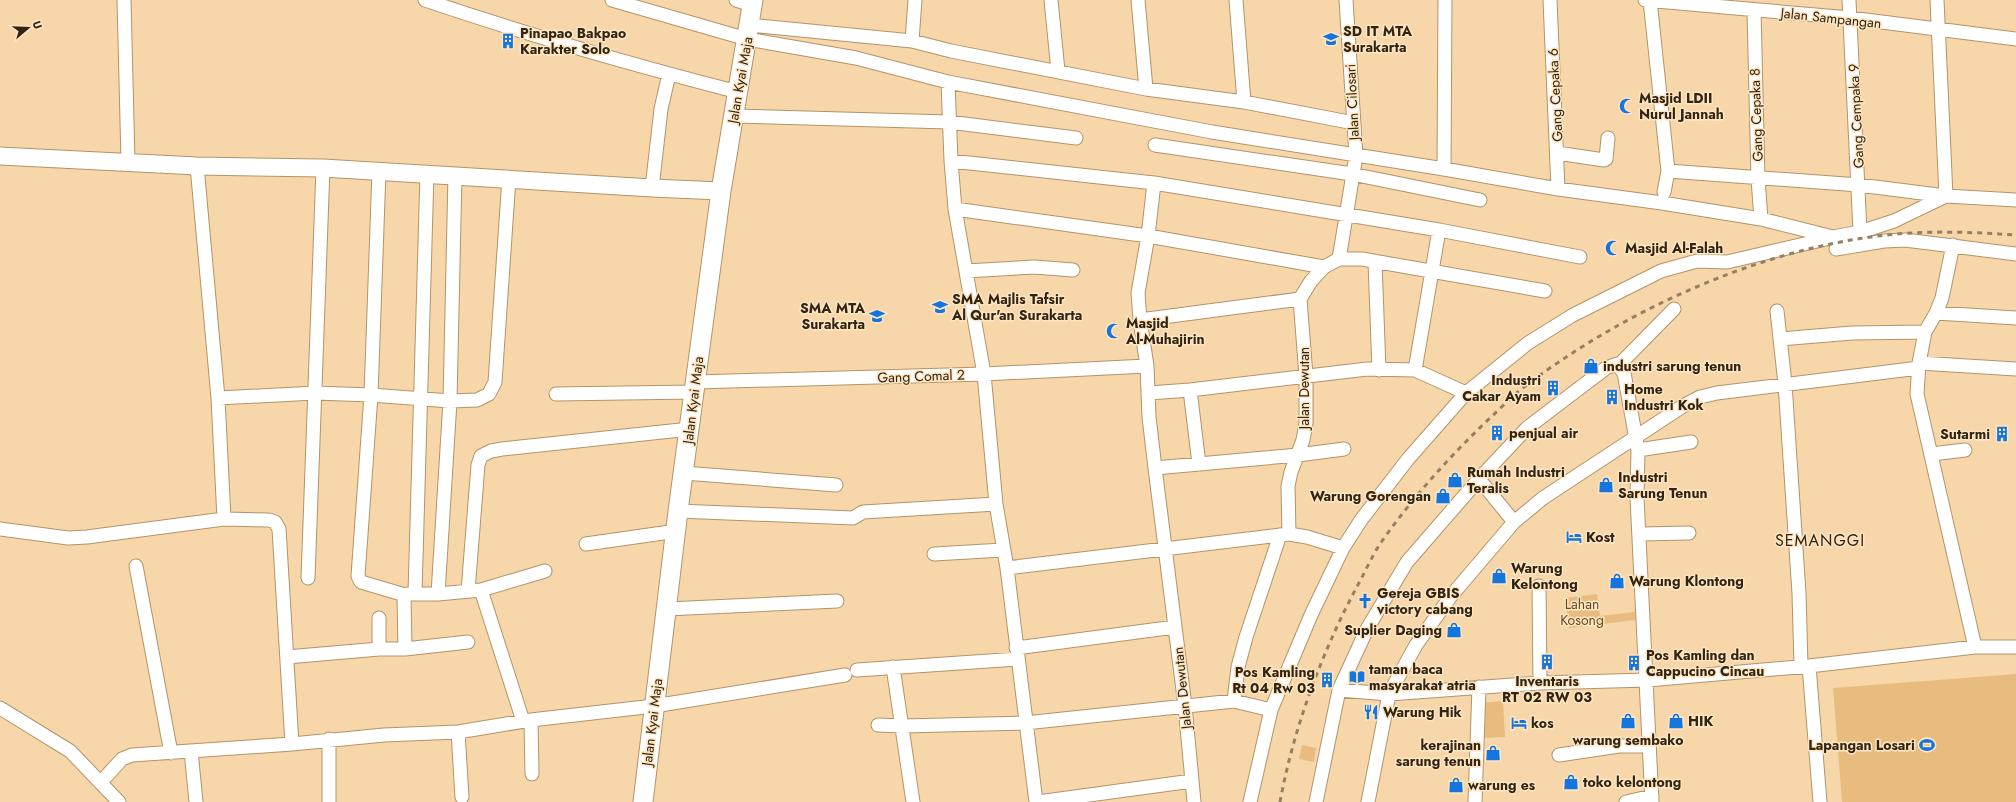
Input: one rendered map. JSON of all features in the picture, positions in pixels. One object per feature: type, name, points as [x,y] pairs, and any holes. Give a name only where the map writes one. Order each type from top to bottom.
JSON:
[{"type":"main road","name":"Jalan Kyai Maja","points":[[642,802],[720,191],[748,32],[747,2]]},
{"type":"street","points":[[124,0],[128,161]]},
{"type":"street","points":[[425,0],[501,26],[738,92]]},
{"type":"street","points":[[612,0],[856,58],[948,82],[1212,132],[1444,169],[1558,190],[1662,203],[1760,219],[1834,243],[1860,232],[1894,221],[1946,196]]},
{"type":"street","points":[[912,41],[915,0]]},
{"type":"street","points":[[1051,0],[1058,71]]},
{"type":"street","points":[[1138,0],[1146,89]]},
{"type":"street","points":[[1236,0],[1244,102]]},
{"type":"street","name":"Jalan Cilosari","points":[[1346,0],[1356,156]]},
{"type":"street","points":[[1444,169],[1445,0]]},
{"type":"street","name":"Gang Cepaka 6","points":[[1550,0],[1558,190]]},
{"type":"street","points":[[1649,0],[1668,171],[1664,192]]},
{"type":"street","name":"Jalan Sampangan","points":[[1649,0],[1748,7],[2016,39]]},
{"type":"street","name":"Gang Cempaka 9","points":[[1849,0],[1859,185],[1860,232]]},
{"type":"street","points":[[1937,0],[1946,196]]},
{"type":"street","name":"Gang Cepaka 8","points":[[1748,7],[1760,219]]},
{"type":"street","points":[[748,32],[912,41],[951,51],[1146,89],[1244,102],[1354,123]]},
{"type":"street","points":[[652,188],[661,109],[669,74]]},
{"type":"street","points":[[948,82],[951,161],[955,209],[984,374],[996,504],[1007,568],[1025,723],[1037,802],[1192,781]]},
{"type":"street","points":[[734,116],[949,122],[1076,138]]},
{"type":"street","points":[[1557,153],[1606,160],[1608,138]]},
{"type":"street","points":[[1155,145],[1352,174],[1480,200]]},
{"type":"street","points":[[0,156],[128,161],[198,166],[323,168],[427,173],[720,191]]},
{"type":"street","points":[[1339,259],[1356,156]]},
{"type":"street","points":[[951,161],[1154,183],[1438,230],[1580,257]]},
{"type":"street","points":[[198,166],[218,398],[224,519]]},
{"type":"street","points":[[308,578],[323,168]]},
{"type":"street","points":[[379,171],[372,395],[358,576],[361,582],[410,594],[438,594],[474,590],[545,571]]},
{"type":"street","points":[[1668,171],[1758,179],[1859,185],[1946,196],[2016,200]]},
{"type":"street","points":[[405,649],[410,594],[421,399],[427,173]]},
{"type":"street","points":[[438,594],[450,401],[455,175]]},
{"type":"street","points":[[218,398],[314,393],[372,395],[450,401],[477,400],[489,394],[494,382],[509,178]]},
{"type":"street","name":"Jalan Dewutan","points":[[1154,183],[1148,236],[1138,293],[1140,320],[1147,366],[1155,468],[1164,550],[1185,706],[1194,802]]},
{"type":"street","points":[[955,209],[1148,236],[1324,268]]},
{"type":"street","points":[[1415,370],[1433,270],[1438,230]]},
{"type":"street","points":[[1250,802],[1271,710],[1311,615],[1343,548],[1361,520],[1408,459],[1466,393],[1528,343],[1573,315],[1661,271],[1697,261],[1727,262],[1834,243],[1905,240],[2016,254]]},
{"type":"street","points":[[1952,245],[1942,298],[1936,313],[1925,332],[1919,365],[1917,394],[1932,454],[1975,647]]},
{"type":"street","points":[[1140,320],[1300,299],[1311,281],[1324,268],[1339,259],[1362,259],[1544,290]]},
{"type":"street","points":[[1375,262],[1380,370]]},
{"type":"street","points":[[966,271],[1034,267],[1073,270]]},
{"type":"street","name":"Jalan Dewutan","points":[[1234,701],[1238,668],[1246,638],[1284,534],[1288,486],[1291,472],[1303,440],[1306,423],[1306,376],[1300,299]]},
{"type":"street","points":[[1618,366],[1674,309]]},
{"type":"street","points":[[1777,311],[1785,384],[1805,666],[1820,802]]},
{"type":"street","points":[[1936,313],[2016,318]]},
{"type":"street","points":[[1780,339],[1852,333],[1925,332]]},
{"type":"street","points":[[1316,802],[1339,690],[1367,629],[1407,562],[1479,479],[1527,428],[1612,365],[1618,366],[1624,373],[1636,444],[1637,498],[1648,680],[1648,746],[1652,799],[1626,802]]},
{"type":"street","points":[[1368,802],[1389,694],[1416,645],[1450,596],[1514,522],[1543,498],[1636,444],[1683,406],[1700,397],[1717,393],[1919,365],[2016,369]]},
{"type":"street","name":"Gang Comal 2","points":[[556,394],[1147,366]]},
{"type":"street","points":[[1149,393],[1190,390],[1306,376],[1380,370],[1415,370],[1466,393]]},
{"type":"street","points":[[1190,390],[1199,464]]},
{"type":"street","points":[[532,774],[527,721],[474,590],[478,465],[481,456],[491,451],[502,449],[690,429]]},
{"type":"street","points":[[1636,444],[1690,442]]},
{"type":"street","points":[[1155,468],[1298,455],[1344,448]]},
{"type":"street","points":[[1932,454],[1965,450]]},
{"type":"street","points":[[684,473],[836,485]]},
{"type":"street","points":[[1479,479],[1514,522]]},
{"type":"street","points":[[678,511],[853,518],[862,512],[996,504]]},
{"type":"street","points":[[0,529],[68,538],[87,537],[224,519],[269,520],[275,522],[279,529],[292,744]]},
{"type":"street","points":[[586,544],[677,531]]},
{"type":"street","points":[[1640,534],[1689,533]]},
{"type":"street","points":[[1007,568],[1164,550],[1284,534],[1307,536],[1343,548]]},
{"type":"street","points":[[934,554],[1003,550]]},
{"type":"street","points":[[136,566],[171,753]]},
{"type":"street","points":[[1539,586],[1540,683]]},
{"type":"street","points":[[667,609],[837,601]]},
{"type":"street","points":[[379,618],[379,649]]},
{"type":"street","points":[[857,670],[1017,654],[1175,627]]},
{"type":"street","points":[[287,657],[379,649],[405,649],[468,642]]},
{"type":"street","points":[[1339,690],[1389,694],[1540,683],[1648,680],[1805,666],[1975,647],[2016,647]]},
{"type":"street","points":[[893,667],[913,802]]},
{"type":"street","points":[[101,782],[122,759],[132,755],[292,744],[329,739],[458,732],[527,721],[654,706],[845,675]]},
{"type":"street","points":[[1475,802],[1479,687]]},
{"type":"street","points":[[878,725],[902,726],[1025,723],[1234,701],[1271,710]]},
{"type":"street","points":[[0,708],[70,751],[119,802]]},
{"type":"street","points":[[458,732],[462,797]]},
{"type":"street","points":[[328,802],[329,739]]},
{"type":"street","points":[[1559,755],[1619,746],[1648,746]]},
{"type":"street","points":[[191,751],[196,802]]},
{"type":"green space","name":"Lahan Kosong","points":[[1597,594],[1600,616],[1635,612],[1636,620],[1569,628],[1565,598]]},
{"type":"green space","name":"Lapangan Losari","points":[[2016,674],[2016,802],[1842,802],[1833,688]]},
{"type":"green space","points":[[1503,701],[1505,737],[1482,738],[1480,703]]},
{"type":"green space","points":[[1302,745],[1316,748],[1314,762],[1299,759]]},
{"type":"railway","points":[[1280,802],[1293,745],[1311,688],[1334,634],[1376,551],[1394,524],[1433,477],[1475,432],[1524,387],[1562,360],[1603,334],[1647,310],[1692,289],[1785,255],[1831,244],[1895,234],[1947,232],[2016,235]]},
{"type":"place","name":"SD IT MTA Surakarta","points":[[1331,39]]},
{"type":"place","name":"Pinapao Bakpao Karakter Solo","points":[[508,41]]},
{"type":"place","name":"Masjid LDII Nurul Jannah","points":[[1627,106]]},
{"type":"place","name":"Masjid Al-Falah","points":[[1613,248]]},
{"type":"place","name":"SMA Majlis Tafsir Al Qur'an Surakarta","points":[[940,307]]},
{"type":"place","name":"SMA MTA Surakarta","points":[[877,316]]},
{"type":"place","name":"Masjid Al-Muhajirin","points":[[1114,331]]},
{"type":"place","name":"industri sarung tenun","points":[[1591,366]]},
{"type":"place","name":"Industri Cakar Ayam","points":[[1553,388]]},
{"type":"place","name":"Home Industri Kok","points":[[1612,397]]},
{"type":"place","name":"penjual air","points":[[1497,433]]},
{"type":"place","name":"Sutarmi","points":[[2002,434]]},
{"type":"place","name":"Rumah Industri Teralis","points":[[1455,480]]},
{"type":"place","name":"Industri Sarung Tenun","points":[[1606,485]]},
{"type":"place","name":"Warung Gorengan","points":[[1443,496]]},
{"type":"place","name":"Kost","points":[[1574,537]]},
{"type":"place","name":"Warung Kelontong","points":[[1499,576]]},
{"type":"place","name":"Warung Klontong","points":[[1617,581]]},
{"type":"place","name":"Gereja GBIS victory cabang","points":[[1365,601]]},
{"type":"place","name":"Suplier Daging","points":[[1454,630]]},
{"type":"place","name":"Inventaris RT 02 RW 03","points":[[1547,662]]},
{"type":"place","name":"Pos Kamling dan Cappucino Cincau","points":[[1634,663]]},
{"type":"place","name":"taman baca masyarakat atria","points":[[1357,677]]},
{"type":"place","name":"Pos Kamling Rt 04 Rw 03","points":[[1327,680]]},
{"type":"place","name":"Warung Hik","points":[[1371,712]]},
{"type":"place","name":"warung sembako","points":[[1628,721]]},
{"type":"place","name":"HIK","points":[[1676,721]]},
{"type":"place","name":"kos","points":[[1519,723]]},
{"type":"place","name":"Lapangan Losari","points":[[1927,745]]},
{"type":"place","name":"kerajinan sarung tenun","points":[[1493,753]]},
{"type":"place","name":"toko kelontong","points":[[1571,782]]},
{"type":"place","name":"warung es","points":[[1456,785]]},
{"type":"district","name":"SEMANGGI","points":[[1820,540]]}]
